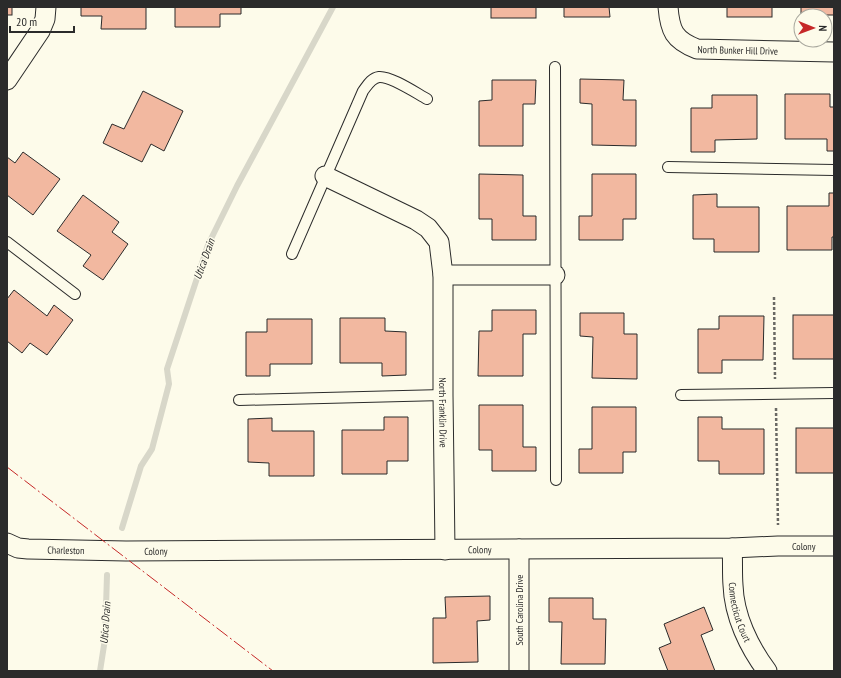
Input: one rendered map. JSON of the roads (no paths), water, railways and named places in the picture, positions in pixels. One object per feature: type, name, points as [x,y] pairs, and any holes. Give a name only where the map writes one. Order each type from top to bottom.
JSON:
[{"type":"street","points":[[7,80],[40,31],[45,19],[46,7]]},
{"type":"street","name":"North Bunker Hill Drive","points":[[668,7],[669,21],[674,34],[684,44],[698,49],[834,52]]},
{"type":"street","name":"North Franklin Drive","points":[[325,176],[416,220],[428,228],[439,242],[443,275],[445,550]]},
{"type":"street","points":[[443,275],[555,275]]},
{"type":"street","name":"Charleston","points":[[7,543],[18,548],[28,549],[126,551]]},
{"type":"street","name":"Colony","points":[[126,551],[732,548],[834,546]]},
{"type":"street","name":"Connecticut Court","points":[[732,548],[733,587],[738,614],[746,636],[758,659],[767,671]]},
{"type":"street","name":"South Carolina Drive","points":[[519,549],[519,671]]},
{"type":"lane","points":[[555,68],[556,480]]},
{"type":"lane","points":[[292,254],[363,91],[371,80],[378,77],[390,79],[427,99]]},
{"type":"lane","points":[[668,167],[834,170]]},
{"type":"lane","points":[[7,242],[75,294]]},
{"type":"lane","points":[[682,395],[834,393]]},
{"type":"lane","points":[[239,400],[443,395]]},
{"type":"waterway","name":"Utica Drain","points":[[122,528],[141,466],[152,449],[169,384],[167,369],[208,245],[237,186],[333,7]]},
{"type":"waterway","name":"Utica Drain","points":[[100,671],[105,639],[107,575]]}]
